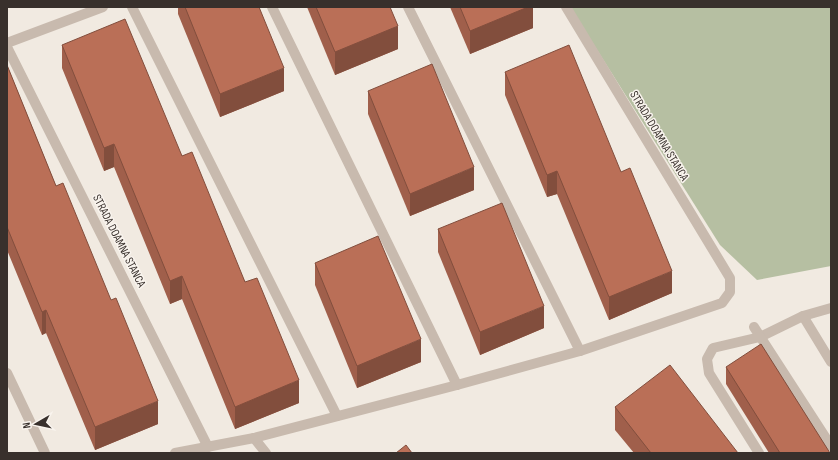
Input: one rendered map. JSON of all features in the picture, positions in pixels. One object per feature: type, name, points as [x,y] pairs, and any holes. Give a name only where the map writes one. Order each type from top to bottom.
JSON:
[{"type":"street","points":[[7,43],[103,7]]},
{"type":"street","points":[[132,7],[337,416]]},
{"type":"street","points":[[272,7],[457,385]]},
{"type":"street","points":[[175,453],[254,438],[580,351],[408,7]]},
{"type":"street","name":"STRADA DOAMNA STANCA","points":[[566,7],[730,278],[730,292],[722,302],[712,308],[580,351]]},
{"type":"street","name":"STRADA DOAMNA STANCA","points":[[7,47],[208,447]]},
{"type":"street","points":[[758,453],[709,372],[707,359],[713,348],[760,337],[803,316],[831,308]]},
{"type":"street","points":[[803,316],[831,362]]},
{"type":"street","points":[[754,327],[831,446]]},
{"type":"street","points":[[7,373],[45,453]]},
{"type":"street","points":[[254,438],[266,453]]},
{"type":"green space","points":[[570,7],[831,7],[831,266],[757,280],[720,245]]},
{"type":"building","points":[[185,7],[259,7],[284,68],[220,94]]},
{"type":"building","points":[[316,7],[390,7],[398,26],[335,52]]},
{"type":"building","points":[[460,7],[528,7],[470,31]]},
{"type":"building","points":[[125,19],[182,156],[192,152],[245,282],[257,278],[299,380],[235,407],[182,276],[170,281],[114,144],[104,148],[62,45]]},
{"type":"building","points":[[569,45],[621,172],[630,168],[672,271],[609,297],[557,171],[547,175],[505,72]]},
{"type":"building","points":[[432,64],[474,167],[410,194],[368,91]]},
{"type":"building","points":[[7,65],[56,186],[63,183],[111,300],[116,298],[158,401],[95,427],[46,310],[42,312],[7,227]]},
{"type":"building","points":[[502,203],[544,306],[480,332],[438,229]]},
{"type":"building","points":[[378,236],[421,339],[357,366],[315,263]]},
{"type":"building","points":[[761,344],[830,453],[780,453],[726,367]]},
{"type":"building","points":[[670,365],[738,453],[651,453],[615,407]]},
{"type":"building","points":[[406,445],[412,453],[396,453]]}]
